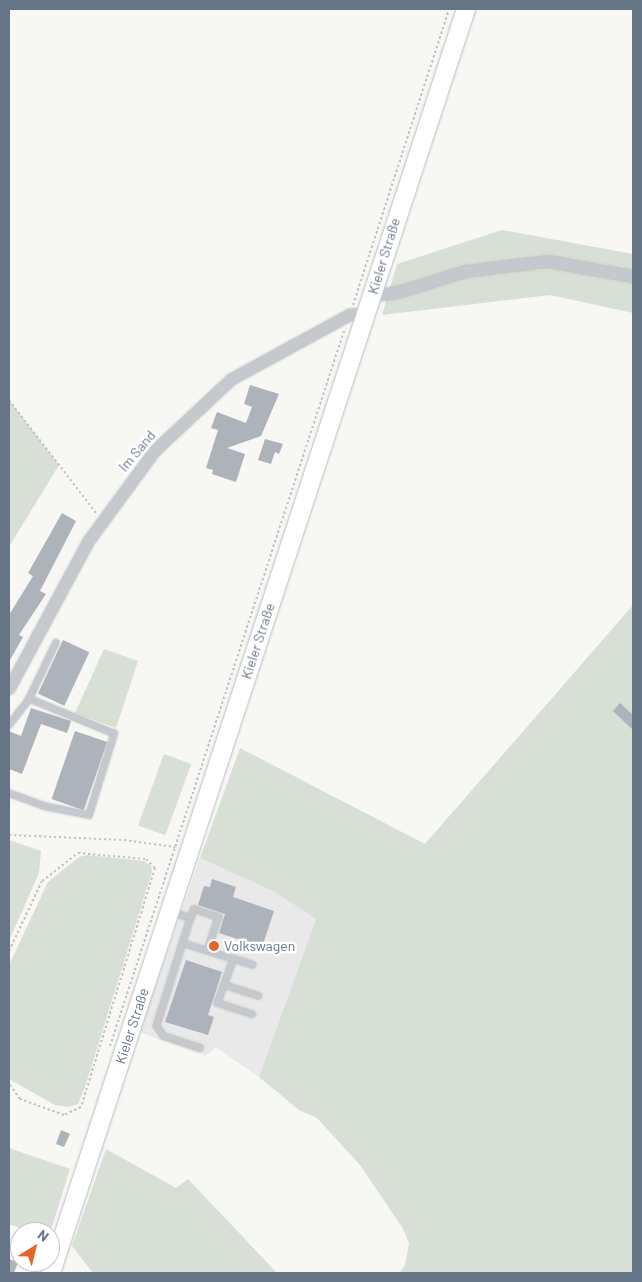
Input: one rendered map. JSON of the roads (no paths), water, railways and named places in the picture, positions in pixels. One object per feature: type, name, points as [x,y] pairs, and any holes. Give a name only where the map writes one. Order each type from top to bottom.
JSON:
[{"type":"main road","name":"Kieler Straße","points":[[51,1273],[170,911],[182,848],[358,314],[372,296],[466,9]]},
{"type":"street","points":[[372,296],[401,291],[464,271],[547,261],[633,276]]},
{"type":"street","name":"Im Sand","points":[[9,688],[88,541],[154,451],[232,379],[358,314]]},
{"type":"lane","points":[[9,724],[29,699],[56,643]]},
{"type":"lane","points":[[9,793],[44,806],[89,815],[114,734],[29,699]]},
{"type":"lane","points":[[200,1048],[164,1036],[157,1026],[194,909],[219,917],[208,950]]},
{"type":"lane","points":[[170,911],[191,918]]},
{"type":"lane","points":[[183,943],[253,965]]},
{"type":"lane","points":[[234,959],[218,1004],[252,1014]]},
{"type":"lane","points":[[225,985],[258,996]]},
{"type":"place","name":"Volkswagen","points":[[214,946]]}]
